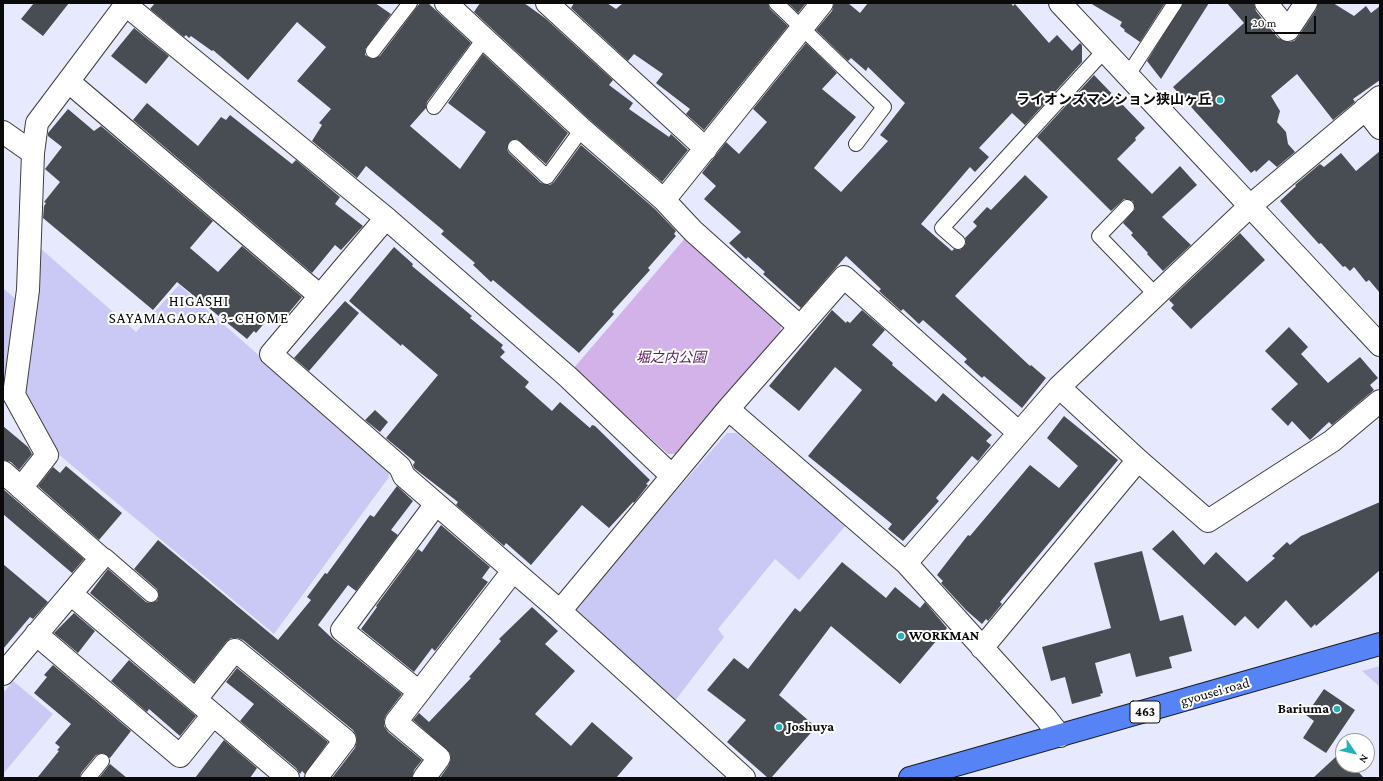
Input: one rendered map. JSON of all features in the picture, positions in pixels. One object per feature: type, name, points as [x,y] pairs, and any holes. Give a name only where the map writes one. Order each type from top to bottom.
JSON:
[{"type":"highway","name":"gyousei road","points":[[922,776],[1380,644]]},
{"type":"street","points":[[547,3],[706,149]]},
{"type":"street","points":[[664,200],[822,3]]},
{"type":"street","points":[[1266,3],[1288,30],[1306,3]]},
{"type":"street","points":[[21,488],[47,455],[14,395],[28,290],[33,153],[37,123],[126,4],[386,218],[568,377],[672,476]]},
{"type":"street","points":[[1063,4],[1104,51],[1380,345]]},
{"type":"street","points":[[457,7],[484,39],[582,129],[664,200],[693,230],[800,327]]},
{"type":"street","points":[[69,82],[320,296]]},
{"type":"street","points":[[906,563],[1059,387],[1250,206],[1372,103],[1380,128]]},
{"type":"street","points":[[3,132],[33,153]]},
{"type":"street","points":[[386,218],[272,354],[400,467],[404,476],[560,611],[744,778]]},
{"type":"street","points":[[560,611],[728,409],[844,277],[1019,433]]},
{"type":"street","points":[[1059,387],[1208,522],[1332,441],[1380,401]]},
{"type":"street","points":[[728,409],[906,563],[1060,736]]},
{"type":"street","points":[[982,648],[1138,460]]},
{"type":"street","points":[[3,472],[101,558],[3,674]]},
{"type":"street","points":[[419,692],[342,630],[436,504]]},
{"type":"street","points":[[424,778],[439,758],[396,722],[513,571]]},
{"type":"street","points":[[71,594],[288,778]]},
{"type":"street","points":[[36,634],[180,756],[214,715]]},
{"type":"street","points":[[196,699],[235,650],[346,740],[316,778]]},
{"type":"lane","points":[[373,50],[410,3]]},
{"type":"lane","points":[[776,3],[884,107],[856,144]]},
{"type":"lane","points":[[1128,75],[1175,3]]},
{"type":"lane","points":[[434,107],[484,39]]},
{"type":"lane","points":[[958,242],[942,228],[1104,51]]},
{"type":"lane","points":[[515,147],[547,177],[582,129]]},
{"type":"lane","points":[[1127,207],[1099,236],[1156,295]]},
{"type":"lane","points":[[101,558],[106,556],[151,595]]},
{"type":"lane","points":[[88,778],[102,761]]},
{"type":"shaded area","points":[[40,248],[136,332],[179,285],[388,469],[389,477],[274,634],[57,453],[23,393]]},
{"type":"shaded area","points":[[3,288],[18,301],[3,391]]},
{"type":"shaded area","points":[[727,433],[736,433],[846,525],[799,580],[775,559],[718,629],[724,637],[674,702],[573,608]]},
{"type":"shaded area","points":[[1380,666],[1380,687],[1362,671]]},
{"type":"shaded area","points":[[13,681],[53,714],[3,774],[3,693]]},
{"type":"green space","name":"堀之内公園","points":[[687,236],[782,321],[780,333],[679,454],[668,454],[573,369]]},
{"type":"building","points":[[34,3],[69,3],[43,36],[21,19]]},
{"type":"building","points":[[155,3],[375,3],[391,14],[365,49],[365,55],[372,59],[380,56],[420,3],[428,3],[471,43],[427,102],[426,108],[410,126],[460,169],[486,132],[448,103],[483,54],[568,133],[546,164],[517,139],[509,142],[507,149],[509,153],[541,183],[550,185],[554,182],[581,145],[655,209],[676,231],[674,234],[676,236],[648,268],[650,270],[612,312],[614,314],[579,353],[493,280],[491,282],[473,265],[475,263],[441,234],[444,231],[366,166],[357,178],[312,141],[322,125],[319,123],[331,109],[297,81],[326,47],[297,22],[248,80],[213,50],[212,51],[191,36],[189,38],[186,35],[184,37],[150,9]]},
{"type":"building","points":[[480,3],[524,3],[545,18],[613,80],[609,85],[633,103],[629,109],[669,137],[671,134],[688,150],[662,182],[590,120],[474,12]]},
{"type":"building","points":[[574,3],[607,3],[616,9],[623,3],[768,3],[770,9],[788,26],[704,130],[686,114],[690,109],[656,83],[663,74],[634,54],[628,61],[571,8]]},
{"type":"building","points":[[788,3],[806,3],[798,13]]},
{"type":"building","points":[[834,3],[848,3],[860,13],[868,3],[1011,3],[1013,6],[1015,4],[1049,43],[1057,35],[1072,51],[1080,43],[1082,45],[1082,62],[1025,125],[1012,113],[979,148],[989,157],[975,172],[970,167],[921,224],[952,251],[954,249],[960,250],[966,244],[965,238],[977,226],[973,222],[987,207],[991,210],[1025,175],[1048,197],[955,296],[1030,366],[1031,365],[1046,378],[1022,408],[984,376],[982,378],[964,362],[967,359],[923,320],[919,324],[903,309],[901,311],[879,291],[881,289],[846,256],[801,308],[763,274],[765,272],[748,257],[746,259],[729,243],[741,232],[704,199],[716,186],[702,173],[726,142],[739,154],[767,122],[753,109],[806,43],[837,73],[822,89],[856,117],[814,168],[841,192],[888,141],[880,135],[905,103],[868,67],[866,71],[851,58],[848,61],[816,30],[832,11]]},
{"type":"building","points":[[1090,3],[1165,3],[1140,42],[1124,31],[1125,30],[1120,26],[1122,22]]},
{"type":"building","points":[[1183,3],[1209,3],[1161,79],[1147,61]]},
{"type":"building","points":[[1227,3],[1254,3],[1256,11],[1278,38],[1288,42],[1294,41],[1298,37],[1316,10],[1318,3],[1333,3],[1354,16],[1366,6],[1371,13],[1380,6],[1380,80],[1353,99],[1355,102],[1333,120],[1297,74],[1271,96],[1280,111],[1277,122],[1286,132],[1288,144],[1295,152],[1277,167],[1269,160],[1256,172],[1255,170],[1251,173],[1173,87],[1244,23]]},
{"type":"building","points":[[134,28],[169,56],[146,84],[111,56]]},
{"type":"building","points":[[1094,75],[1145,128],[1135,138],[1136,140],[1117,159],[1152,194],[1180,166],[1197,185],[1162,217],[1191,245],[1163,271],[1131,235],[1133,233],[1123,223],[1135,209],[1133,201],[1124,199],[1111,211],[1037,137]]},
{"type":"building","points":[[147,103],[198,146],[221,117],[226,120],[230,115],[292,164],[296,160],[340,197],[335,204],[363,226],[341,250],[335,245],[312,273],[133,120]]},
{"type":"building","points":[[68,109],[94,131],[101,126],[213,221],[190,248],[218,272],[242,246],[302,297],[281,322],[272,314],[256,333],[254,331],[247,339],[177,282],[153,310],[43,218],[44,206],[46,203],[44,202],[60,182],[45,169],[62,147],[48,136],[48,133]]},
{"type":"building","points":[[1380,151],[1380,293],[1369,280],[1366,282],[1354,267],[1350,271],[1345,266],[1343,267],[1321,243],[1319,244],[1280,201],[1296,186],[1295,185],[1320,164],[1324,167],[1341,153],[1356,171]]},
{"type":"building","points":[[1240,233],[1265,260],[1191,329],[1171,308],[1174,305],[1169,300]]},
{"type":"building","points":[[394,247],[413,264],[412,266],[472,316],[470,318],[503,345],[501,348],[505,352],[500,357],[529,382],[525,387],[552,411],[560,402],[590,428],[592,425],[595,426],[650,480],[646,484],[648,485],[634,503],[633,502],[609,528],[582,505],[531,565],[506,543],[504,546],[456,505],[458,502],[414,468],[413,465],[415,462],[386,438],[438,375],[402,344],[401,346],[349,301]]},
{"type":"building","points":[[345,301],[359,313],[309,371],[294,358]]},
{"type":"building","points":[[832,310],[846,323],[847,321],[850,323],[862,310],[885,330],[872,345],[893,363],[892,365],[936,402],[943,393],[992,435],[986,441],[991,445],[978,461],[972,456],[936,498],[939,501],[903,541],[888,529],[892,524],[808,456],[862,390],[835,367],[799,411],[769,386]]},
{"type":"building","points":[[1289,327],[1308,347],[1301,354],[1328,383],[1360,357],[1378,378],[1370,385],[1374,390],[1332,425],[1329,422],[1310,440],[1292,421],[1288,426],[1271,409],[1298,384],[1265,351]]},
{"type":"building","points":[[375,410],[388,422],[380,432],[365,420]]},
{"type":"building","points":[[1064,416],[1118,460],[1000,602],[1002,604],[988,621],[986,619],[982,624],[966,610],[941,583],[943,581],[937,575],[968,535],[970,536],[1030,465],[1059,488],[1078,466],[1047,438]]},
{"type":"building","points":[[3,426],[28,447],[32,454],[19,470],[11,462],[3,460]]},
{"type":"building","points":[[66,466],[122,513],[99,540],[38,486],[53,467],[60,473]]},
{"type":"building","points":[[397,486],[413,501],[391,530],[398,535],[356,591],[348,585],[318,625],[334,640],[402,694],[386,715],[384,726],[388,732],[422,760],[414,770],[412,778],[332,778],[355,748],[357,741],[353,730],[243,640],[231,638],[226,642],[194,682],[90,593],[108,569],[146,602],[150,603],[157,601],[159,596],[157,589],[134,569],[158,540],[278,640],[311,600],[307,597],[325,573],[327,574],[370,515],[374,517]]},
{"type":"building","points":[[3,489],[84,559],[72,573],[3,514]]},
{"type":"building","points":[[1380,502],[1380,570],[1316,626],[1315,624],[1311,628],[1286,600],[1258,629],[1245,616],[1235,626],[1152,549],[1173,530],[1204,565],[1216,552],[1247,582],[1275,558],[1272,556],[1287,542],[1290,545],[1301,536]]},
{"type":"building","points":[[441,525],[490,567],[482,578],[488,582],[435,651],[432,648],[414,672],[361,629],[418,549],[422,552]]},
{"type":"building","points":[[1142,551],[1160,621],[1183,615],[1192,651],[1169,657],[1172,668],[1136,677],[1130,653],[1095,663],[1103,693],[1100,694],[1101,696],[1072,704],[1065,677],[1051,681],[1042,647],[1111,628],[1094,563]]},
{"type":"building","points":[[842,562],[886,598],[895,587],[920,608],[925,602],[947,628],[900,684],[831,626],[779,695],[816,727],[771,778],[768,778],[727,742],[746,720],[707,690],[734,658],[748,669],[795,608],[800,612]]},
{"type":"building","points":[[3,564],[48,602],[33,619],[30,617],[3,649]]},
{"type":"building","points":[[532,607],[558,631],[545,644],[575,671],[535,714],[571,746],[592,722],[633,758],[616,778],[440,778],[449,765],[451,759],[450,753],[413,720],[419,713],[429,722],[471,678],[469,677],[501,641],[499,639]]},
{"type":"building","points":[[74,613],[95,631],[78,653],[54,633]]},
{"type":"building","points":[[129,660],[196,716],[180,736],[149,709],[147,712],[111,681]]},
{"type":"building","points":[[53,665],[131,731],[110,758],[103,753],[96,755],[81,773],[80,778],[37,778],[59,751],[57,750],[60,747],[55,743],[71,724],[34,693],[47,677],[44,675]]},
{"type":"building","points":[[237,668],[328,742],[305,774],[302,771],[300,774],[296,768],[240,721],[254,704],[226,682]]},
{"type":"building","points":[[1324,689],[1355,710],[1339,733],[1335,733],[1335,740],[1326,753],[1303,738],[1314,721],[1306,715]]},
{"type":"building","points":[[224,740],[257,768],[250,778],[195,778]]},
{"type":"building","points":[[1335,758],[1335,773],[1359,773],[1364,778],[1313,778]]},
{"type":"building","points":[[110,764],[127,778],[99,778]]},
{"type":"place","name":"ライオンズマンション狭山ヶ丘","points":[[1220,100]]},
{"type":"place","name":"WORKMAN","points":[[901,636]]},
{"type":"place","name":"Bariuma","points":[[1337,709]]},
{"type":"place","name":"Joshuya","points":[[779,727]]},
{"type":"district","name":"HIGASHI SAYAMAGAOKA 3-CHOME","points":[[199,310]]}]
